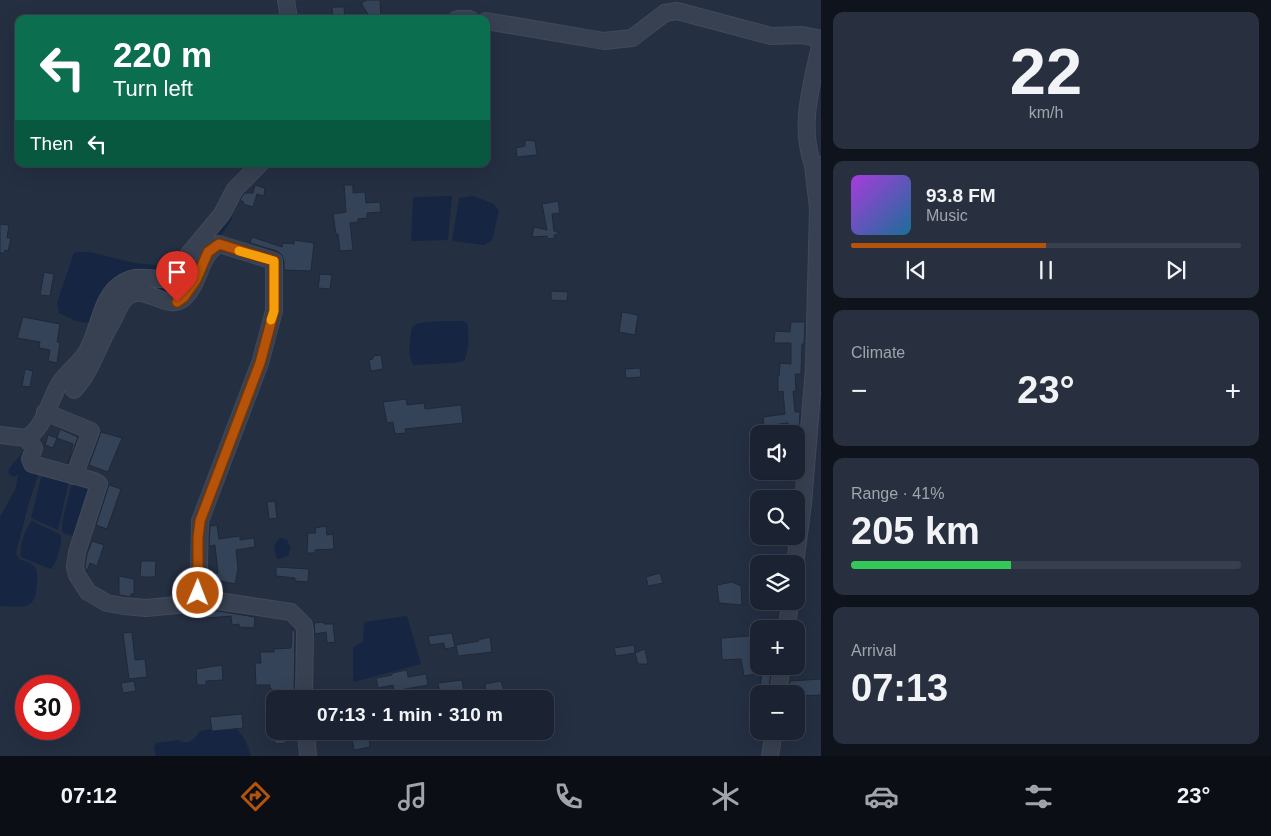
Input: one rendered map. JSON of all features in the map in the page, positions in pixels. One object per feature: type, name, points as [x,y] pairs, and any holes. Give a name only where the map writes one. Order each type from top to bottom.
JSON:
[{"type":"street","points":[[286,0],[288,15]]},
{"type":"street","points":[[490,22],[531,27],[604,41],[632,38],[665,13],[677,11],[771,36],[802,35],[821,40],[806,121],[808,151],[817,165],[818,208],[814,368],[796,555]]},
{"type":"street","points":[[257,167],[235,189],[222,214],[188,255],[181,274],[177,278],[163,280],[136,278],[125,281],[109,297],[87,352],[60,382],[51,415],[35,432],[30,443],[30,459],[32,464],[99,484],[77,552],[75,567],[77,575],[88,592],[107,603],[124,606],[146,608],[218,601],[292,612],[304,625],[304,690]]},
{"type":"street","points":[[74,390],[95,359],[104,337],[126,297],[135,293],[147,293],[172,304],[177,302],[184,297],[196,280],[208,252],[219,244],[274,261],[274,311],[260,363],[200,521],[198,603]]},
{"type":"street","points":[[51,415],[91,431],[74,476]]},
{"type":"street","points":[[0,435],[30,443]]},
{"type":"street","points":[[307,740],[308,756]]},
{"type":"street","points":[[770,756],[773,740]]},
{"type":"water","points":[[452,196],[448,240],[411,241],[413,197]]},
{"type":"water","points":[[473,196],[494,204],[499,211],[492,240],[484,245],[452,241],[459,198]]},
{"type":"water","points":[[90,252],[134,263],[174,267],[176,272],[164,276],[87,323],[76,321],[59,313],[57,303],[74,253]]},
{"type":"water","points":[[463,321],[467,323],[468,337],[464,361],[413,365],[410,351],[412,327],[416,324],[428,322]]},
{"type":"water","points":[[24,464],[39,473],[29,502],[16,553],[19,559],[30,563],[36,568],[36,592],[31,603],[27,605],[17,607],[0,606],[0,517],[15,490],[20,467]]},
{"type":"water","points":[[43,471],[69,481],[58,530],[31,518]]},
{"type":"water","points":[[73,479],[94,485],[74,536],[63,533],[62,530]]},
{"type":"water","points":[[32,521],[61,535],[59,553],[51,569],[21,557],[23,538]]},
{"type":"water","points":[[280,538],[287,540],[291,548],[288,556],[279,559],[274,547]]},
{"type":"water","points":[[407,616],[421,664],[353,682],[353,647],[363,642],[364,622]]},
{"type":"water","points":[[233,726],[245,740],[251,756],[156,756],[154,747],[156,743],[178,740],[189,742],[200,731]]},
{"type":"building","points":[[367,0],[380,0],[381,15],[368,15],[361,3]]},
{"type":"building","points":[[332,7],[344,7],[345,15],[333,15]]},
{"type":"building","points":[[525,140],[535,141],[537,155],[517,157],[516,148],[525,146]]},
{"type":"building","points":[[255,185],[265,188],[264,196],[257,194],[253,207],[243,204],[244,202],[240,200],[243,195],[245,193],[253,193]]},
{"type":"building","points":[[344,185],[353,185],[353,193],[365,192],[366,203],[380,202],[381,212],[367,213],[367,218],[358,219],[358,222],[350,223],[353,250],[340,251],[333,214],[346,212]]},
{"type":"building","points":[[558,201],[560,213],[552,214],[554,231],[559,234],[554,235],[555,238],[548,239],[547,236],[532,237],[534,227],[547,230],[542,204]]},
{"type":"building","points":[[0,224],[9,225],[7,238],[11,238],[8,251],[5,250],[4,253],[0,253]]},
{"type":"building","points":[[252,237],[282,247],[283,243],[294,244],[294,240],[314,243],[311,271],[284,270],[282,255],[277,251],[250,243]]},
{"type":"building","points":[[44,272],[54,274],[50,296],[40,295]]},
{"type":"building","points":[[320,274],[332,275],[330,289],[318,288]]},
{"type":"building","points":[[551,291],[568,292],[567,301],[551,300]]},
{"type":"building","points":[[622,312],[638,315],[635,335],[619,332]]},
{"type":"building","points":[[23,317],[60,324],[57,342],[60,343],[57,363],[48,361],[50,350],[39,348],[40,342],[17,338]]},
{"type":"building","points":[[791,322],[805,322],[801,374],[795,374],[796,391],[793,391],[795,412],[800,412],[799,425],[788,425],[788,423],[764,425],[763,417],[785,414],[783,391],[778,392],[778,376],[780,363],[791,364],[791,343],[774,343],[775,331],[790,332]]},
{"type":"building","points":[[381,355],[383,369],[371,371],[369,360],[373,359],[373,356]]},
{"type":"building","points":[[640,368],[641,377],[626,378],[625,369]]},
{"type":"building","points":[[25,369],[33,371],[30,387],[22,386]]},
{"type":"building","points":[[406,399],[407,405],[424,403],[425,409],[461,405],[463,423],[405,429],[406,433],[395,434],[393,422],[387,423],[383,402]]},
{"type":"building","points":[[60,429],[78,437],[68,464],[73,444],[57,438]]},
{"type":"building","points":[[101,432],[122,438],[108,472],[89,465]]},
{"type":"building","points":[[48,435],[57,438],[53,448],[45,445]]},
{"type":"building","points":[[109,485],[121,489],[107,529],[96,525]]},
{"type":"building","points":[[275,501],[277,518],[269,519],[267,502]]},
{"type":"building","points":[[217,525],[219,539],[240,536],[240,540],[254,538],[255,547],[236,550],[238,569],[235,584],[216,580],[209,582],[209,574],[218,573],[215,545],[209,546],[210,526]]},
{"type":"building","points":[[326,526],[327,535],[333,534],[334,549],[315,550],[315,553],[307,553],[308,533],[316,533],[315,528]]},
{"type":"building","points":[[92,541],[104,545],[97,566],[90,563],[87,572],[85,566]]},
{"type":"building","points":[[141,561],[156,561],[155,577],[140,577]]},
{"type":"building","points":[[276,567],[309,569],[308,582],[295,581],[295,578],[276,576]]},
{"type":"building","points":[[660,573],[663,583],[648,586],[646,577]]},
{"type":"building","points":[[119,576],[134,579],[134,594],[131,594],[131,597],[119,595]]},
{"type":"building","points":[[732,582],[741,586],[742,605],[719,603],[717,585]]},
{"type":"building","points":[[218,611],[255,617],[254,628],[239,627],[239,624],[232,625],[231,616],[208,618],[207,612]]},
{"type":"building","points":[[324,622],[324,624],[333,624],[335,642],[327,643],[326,632],[315,634],[314,623]]},
{"type":"building","points":[[292,627],[295,633],[294,690],[272,690],[270,689],[270,685],[256,685],[255,663],[261,663],[260,652],[274,652],[274,649],[291,648]]},
{"type":"building","points":[[132,632],[135,660],[145,659],[147,677],[129,679],[123,633]]},
{"type":"building","points":[[452,633],[455,647],[445,649],[444,643],[430,645],[428,636]]},
{"type":"building","points":[[750,636],[750,675],[744,676],[741,659],[722,660],[721,638]]},
{"type":"building","points":[[490,637],[492,652],[458,656],[456,645]]},
{"type":"building","points":[[634,645],[635,653],[616,656],[614,648]]},
{"type":"building","points":[[645,649],[648,664],[638,664],[635,653]]},
{"type":"building","points":[[222,665],[223,680],[206,681],[206,685],[197,685],[196,669]]},
{"type":"building","points":[[407,670],[408,677],[426,674],[428,685],[400,690],[394,690],[393,685],[378,688],[376,678],[392,675],[392,673]]},
{"type":"building","points":[[762,675],[771,675],[769,685],[760,685]]},
{"type":"building","points":[[821,679],[821,695],[805,696],[805,685],[789,685],[790,681]]},
{"type":"building","points":[[462,680],[464,690],[439,690],[438,683]]},
{"type":"building","points":[[134,681],[136,691],[123,693],[121,683]]},
{"type":"building","points":[[501,681],[504,690],[486,690],[485,684]]},
{"type":"building","points":[[242,714],[243,728],[212,731],[210,717]]},
{"type":"building","points":[[275,740],[286,740],[286,743],[275,744]]},
{"type":"building","points":[[352,740],[369,740],[370,747],[354,750]]},
{"type":"waterway","points":[[141,288],[178,288],[183,283],[197,257],[211,241],[227,217]]},
{"type":"waterway","points":[[14,471],[30,449]]},
{"type":"slow traffic","points":[[239,251],[274,261],[274,311],[271,320]]},
{"type":"route","points":[[177,302],[184,297],[196,280],[208,252],[219,244],[274,261],[274,311],[260,363],[236,428],[220,463],[200,521],[198,538],[198,593]]}]
